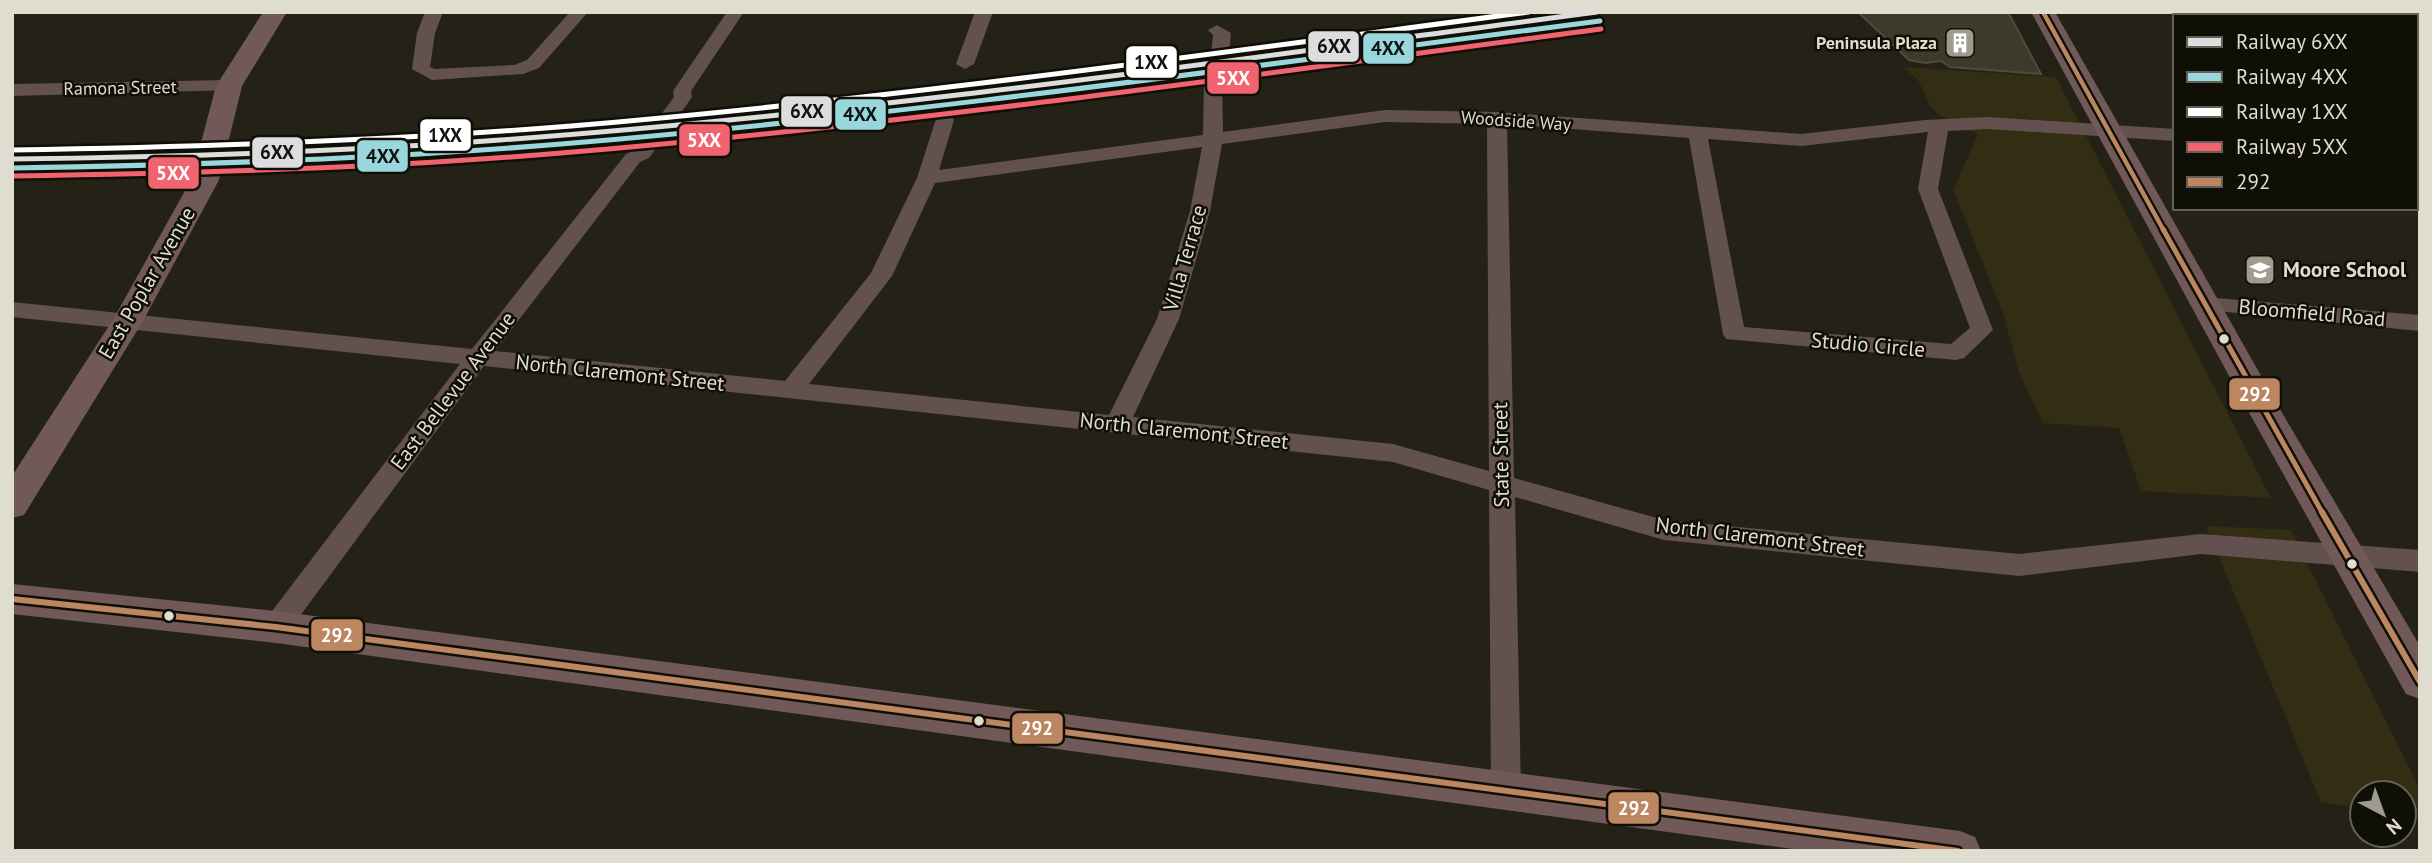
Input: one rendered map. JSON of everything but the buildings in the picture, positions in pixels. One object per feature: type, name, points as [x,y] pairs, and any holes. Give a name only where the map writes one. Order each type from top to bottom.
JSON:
[{"type":"main road","name":"East Poplar Avenue","points":[[12,505],[128,321],[205,180],[229,86],[275,12]]},
{"type":"main road","points":[[2043,12],[2204,304],[2420,682]]},
{"type":"main road","points":[[12,599],[276,627],[1960,851]]},
{"type":"street","points":[[434,12],[426,33],[421,69],[432,75],[517,70],[533,64],[574,19]]},
{"type":"street","name":"East Bellevue Avenue","points":[[276,627],[478,358],[633,158],[642,154],[683,97],[682,91],[736,12]]},
{"type":"street","points":[[965,64],[984,12]]},
{"type":"street","name":"Villa Terrace","points":[[1117,424],[1168,319],[1200,211],[1213,138],[1213,80],[1207,77],[1207,62],[1214,32],[1226,12]]},
{"type":"street","points":[[2246,12],[2272,14]]},
{"type":"street","name":"Ramona Street","points":[[12,90],[229,86]]},
{"type":"street","name":"Woodside Way","points":[[927,177],[1385,116],[1497,118],[1698,135],[1801,140],[1939,125],[1987,123],[2173,135]]},
{"type":"street","name":"State Street","points":[[1497,118],[1506,792]]},
{"type":"street","points":[[791,390],[881,276],[927,177],[944,120]]},
{"type":"street","name":"Studio Circle","points":[[1698,135],[1734,334],[1956,352],[1982,330],[1928,190],[1939,125]]},
{"type":"street","name":"Bloomfield Road","points":[[2204,304],[2420,323]]},
{"type":"street","name":"North Claremont Street","points":[[12,309],[1393,453],[1502,481],[1664,530],[2019,565],[2201,544],[2347,553],[2420,561]]},
{"type":"shaded area","points":[[1903,67],[2056,77],[2271,498],[2141,491],[2119,428],[2043,423],[2019,372],[2002,310],[1953,190],[1978,134],[1939,115],[1930,106],[1918,80]]},
{"type":"shaded area","points":[[2206,526],[2291,530],[2415,779],[2348,779],[2348,806],[2321,802]]},
{"type":"shaded area","points":[[2418,786],[2420,790],[2418,818]]},
{"type":"rail line","name":"1XX","points":[[12,150],[292,143],[571,126],[931,89],[1529,12]]},
{"type":"rail line","name":"6XX","points":[[12,159],[362,148],[502,140],[701,123],[957,95],[1597,12]]},
{"type":"rail line","name":"4XX","points":[[12,168],[363,157],[573,143],[830,118],[1087,88],[1600,21]]},
{"type":"rail line","name":"5XX","points":[[12,176],[363,166],[573,152],[831,127],[1088,97],[1601,29]]},
{"type":"transit line","name":"292","points":[[2043,12],[2268,418],[2420,682]]},
{"type":"transit line","name":"292","points":[[12,599],[276,627],[1958,851]]},
{"type":"place","name":"Peninsula Plaza","points":[[1960,43]]},
{"type":"place","name":"Moore School","points":[[2260,270]]}]
